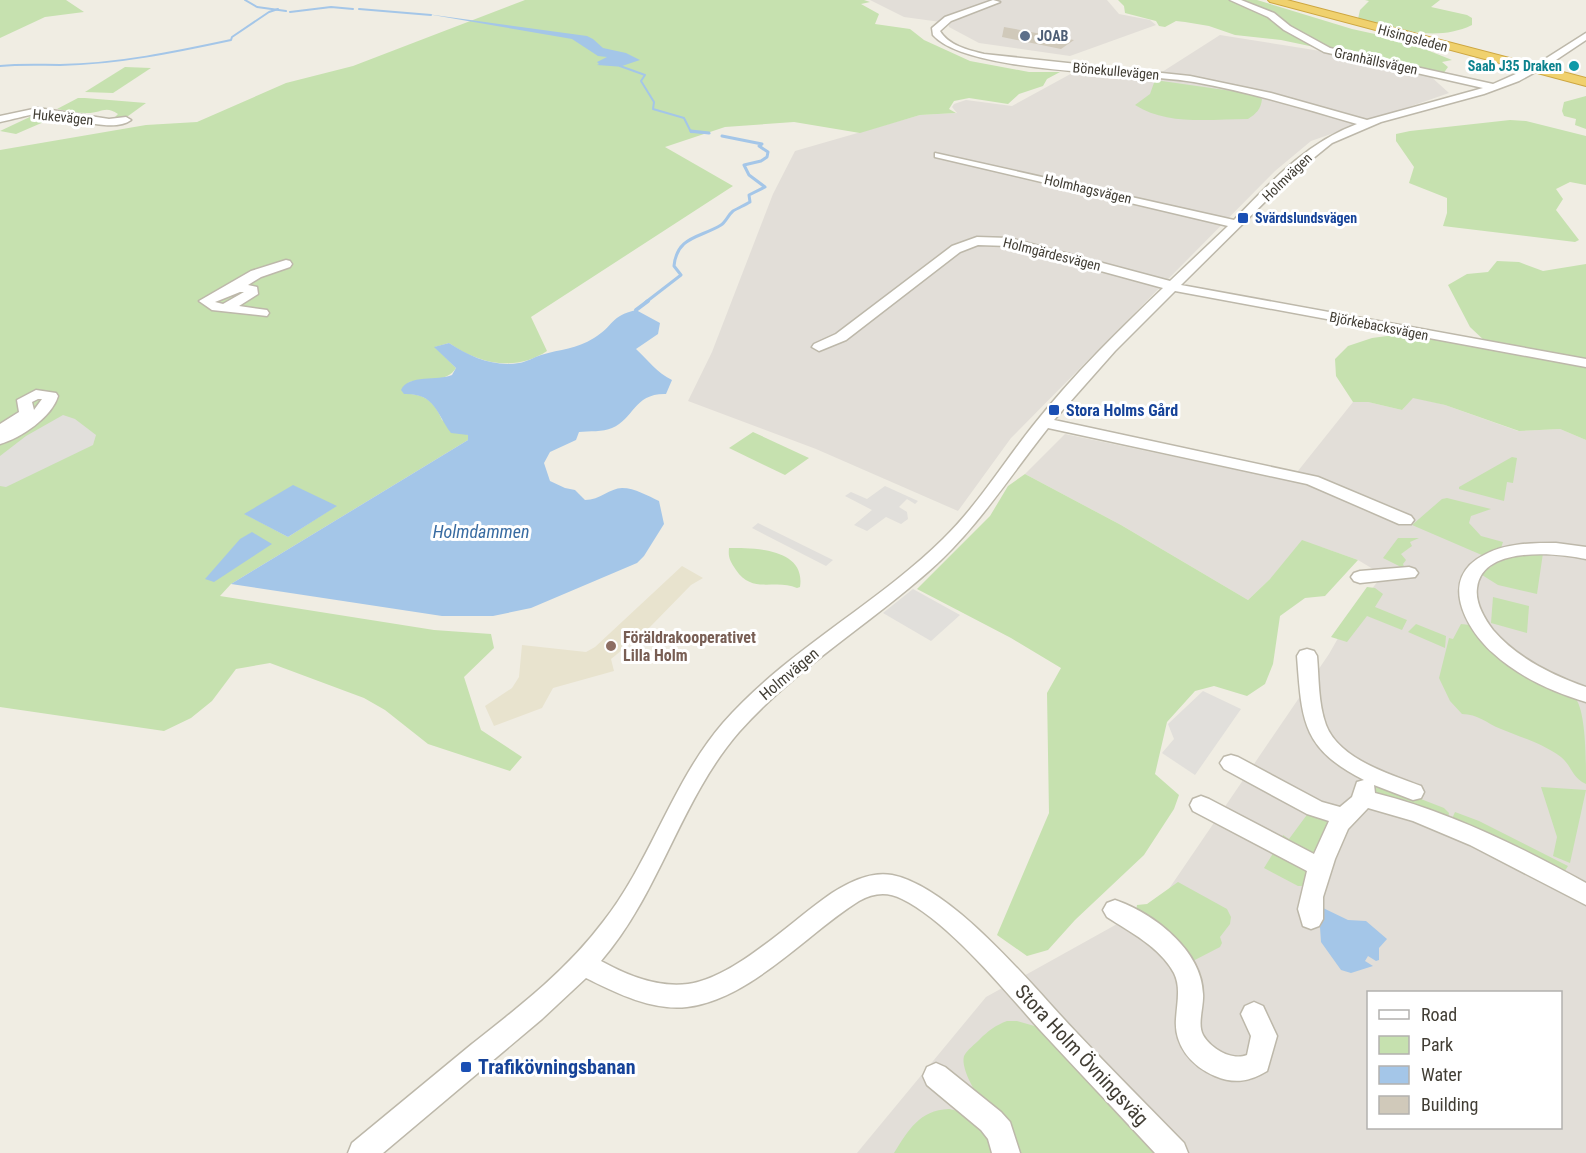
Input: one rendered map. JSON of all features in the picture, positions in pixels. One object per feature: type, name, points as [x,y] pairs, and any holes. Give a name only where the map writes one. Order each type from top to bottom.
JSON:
[{"type":"highway","name":"Hisingsleden","points":[[1274,0],[1586,82]]},
{"type":"street","name":"Granhällsvägen","points":[[1234,0],[1271,15],[1287,28],[1327,50],[1494,87]]},
{"type":"street","name":"Bönekullevägen","points":[[996,2],[943,21],[935,30],[937,36],[955,47],[996,58],[1047,65],[1136,71],[1212,82],[1281,98],[1369,124]]},
{"type":"street","name":"Holmvägen","points":[[362,1153],[507,1032],[583,964],[623,915],[687,791],[729,730],[780,680],[907,580],[944,547],[992,492],[1043,423],[1173,285],[1308,155],[1334,138],[1369,124],[1494,87],[1535,70],[1586,36]]},
{"type":"street","name":"Hukevägen","points":[[0,119],[38,111],[109,122],[126,120]]},
{"type":"street","name":"Holmhagsvägen","points":[[939,154],[1236,224]]},
{"type":"street","name":"Holmgärdesvägen","points":[[819,347],[841,337],[950,253],[977,241],[993,240],[1017,244],[1173,285]]},
{"type":"street","points":[[262,313],[212,306],[206,302],[233,289],[256,274],[286,264]]},
{"type":"street","name":"Björkebacksvägen","points":[[1173,285],[1459,341],[1586,363]]},
{"type":"street","points":[[227,307],[251,294],[252,290],[245,287],[233,289]]},
{"type":"street","points":[[0,430],[23,418],[27,412],[24,400],[36,394],[51,396],[49,403],[42,410],[0,439]]},
{"type":"street","points":[[1043,423],[1312,480],[1405,520]]},
{"type":"street","points":[[1586,553],[1545,548],[1500,554],[1489,559],[1474,571],[1468,585],[1468,598],[1476,620],[1484,632],[1510,657],[1545,679],[1586,695]]},
{"type":"street","points":[[1360,577],[1409,573]]},
{"type":"street","points":[[1307,656],[1314,718],[1322,738],[1345,760],[1413,792]]},
{"type":"street","points":[[1231,763],[1315,808],[1343,817]]},
{"type":"street","points":[[1311,919],[1312,895],[1343,817],[1356,810],[1364,798],[1365,771]]},
{"type":"street","points":[[1364,798],[1389,804],[1448,827],[1586,895]]},
{"type":"street","points":[[1201,805],[1321,868]]},
{"type":"street","name":"Stora Holm Övningsväg","points":[[583,964],[641,991],[687,996],[707,992],[754,962],[850,893],[869,885],[882,884],[904,889],[927,902],[1023,991],[1174,1153]]},
{"type":"street","points":[[1115,910],[1164,943],[1185,970],[1190,982],[1188,1034],[1194,1044],[1210,1059],[1235,1070],[1251,1068],[1258,1062],[1264,1036],[1254,1014]]},
{"type":"street","points":[[936,1076],[991,1121],[1000,1132],[1006,1153]]},
{"type":"shaded area","points":[[870,0],[1107,0],[1119,14],[1150,20],[1156,25],[1070,56],[979,43],[949,27],[948,23],[904,17]]},
{"type":"shaded area","points":[[1220,35],[1327,52],[1428,74],[1449,93],[1311,141],[1275,171],[1011,438],[958,511],[816,449],[688,401],[712,352],[773,194],[795,151],[920,115],[957,113],[952,107],[954,104],[966,100],[1012,106],[1087,65],[1162,72]]},
{"type":"shaded area","points":[[1413,397],[1445,405],[1518,431],[1560,429],[1586,440],[1586,1153],[857,1153],[986,997],[1162,899],[1329,654],[1353,612],[1383,575],[1358,560],[1321,547],[1270,579],[1248,600],[1121,525],[1025,474],[1065,434],[1290,481],[1353,402],[1368,402],[1402,410]]},
{"type":"shaded area","points":[[63,415],[75,419],[96,435],[93,445],[6,487],[0,486],[0,456],[26,436]]},
{"type":"shaded area","points":[[885,486],[918,501],[915,504],[907,499],[899,507],[907,512],[908,519],[901,524],[886,517],[867,531],[854,525],[872,510],[845,496],[851,492],[867,499]]},
{"type":"shaded area","points":[[758,523],[833,560],[826,566],[752,528]]},
{"type":"shaded area","name":"Föräldrakooperativet Lilla Holm","points":[[682,566],[703,578],[691,585],[650,627],[611,659],[614,671],[553,688],[542,708],[494,726],[485,706],[512,688],[519,677],[522,645],[586,652],[595,647]]},
{"type":"shaded area","points":[[913,589],[960,615],[931,641],[883,613]]},
{"type":"shaded area","points":[[1203,691],[1241,709],[1195,775],[1162,753],[1174,739],[1168,724]]},
{"type":"green space","points":[[0,0],[66,0],[84,12],[45,17],[0,38]]},
{"type":"green space","points":[[525,0],[864,0],[870,2],[861,4],[879,14],[875,24],[910,29],[924,40],[970,61],[1029,72],[1060,72],[1047,79],[1043,86],[1019,94],[1008,104],[969,98],[954,101],[949,109],[956,113],[920,115],[860,133],[794,122],[725,127],[665,147],[733,186],[531,317],[547,351],[535,358],[522,362],[497,363],[472,356],[449,343],[435,347],[456,368],[447,376],[435,380],[409,382],[405,394],[418,395],[428,400],[436,408],[442,420],[468,435],[468,440],[231,584],[220,596],[434,630],[491,634],[494,648],[464,677],[481,730],[522,757],[510,771],[428,744],[385,710],[364,698],[270,663],[236,669],[212,701],[191,718],[164,731],[0,707],[0,150],[146,125],[197,122],[286,83],[353,66]],"holes":[[[336,506],[288,537],[245,514]]]},
{"type":"green space","points":[[1118,0],[1257,0],[1352,29],[1402,40],[1452,60],[1442,62],[1448,67],[1443,74],[1281,40],[1235,35],[1209,26],[1176,21],[1165,27],[1159,26],[1156,21],[1125,13],[1124,6]]},
{"type":"green space","points":[[1365,0],[1440,0],[1431,7],[1467,15],[1472,18],[1472,25],[1444,33],[1415,32],[1386,26],[1358,19],[1360,10],[1369,1]]},
{"type":"green space","points":[[125,67],[151,68],[113,93],[85,92]]},
{"type":"green space","points":[[1155,80],[1253,94],[1262,99],[1261,106],[1248,119],[1190,120],[1161,116],[1135,105],[1150,94]]},
{"type":"green space","points":[[1586,96],[1586,129],[1575,125],[1576,119],[1564,116],[1562,111],[1564,102]]},
{"type":"green space","points":[[78,98],[146,103],[124,119],[115,117],[118,114],[110,110],[87,113],[57,109]]},
{"type":"green space","points":[[34,115],[53,118],[16,134],[0,131]]},
{"type":"green space","points":[[1510,120],[1526,121],[1586,136],[1586,185],[1570,182],[1556,189],[1563,199],[1556,210],[1579,240],[1575,242],[1443,226],[1447,213],[1447,198],[1409,183],[1414,167],[1396,141],[1396,134]]},
{"type":"green space","points":[[1497,261],[1519,262],[1543,271],[1586,264],[1586,440],[1560,429],[1519,431],[1445,405],[1413,398],[1402,410],[1368,402],[1353,402],[1336,376],[1335,359],[1348,346],[1372,338],[1402,334],[1556,361],[1487,343],[1470,327],[1448,285],[1467,274],[1488,272]]},
{"type":"green space","points":[[753,432],[809,458],[785,475],[729,448]]},
{"type":"green space","points":[[1512,457],[1517,458],[1513,483],[1507,482],[1504,501],[1459,489],[1459,487]]},
{"type":"green space","points":[[1025,474],[1121,525],[1248,600],[1270,579],[1302,540],[1358,560],[1325,596],[1305,598],[1280,616],[1273,664],[1265,684],[1247,696],[1214,686],[1195,691],[1167,722],[1155,774],[1179,795],[1174,809],[1144,855],[1075,920],[1048,950],[1027,956],[997,935],[1049,813],[1047,693],[1061,668],[1011,638],[917,589],[990,516],[1008,486]]},
{"type":"green space","points":[[1447,498],[1491,509],[1471,516],[1469,523],[1481,536],[1503,542],[1500,551],[1484,556],[1412,525],[1442,499]]},
{"type":"green space","points":[[1398,538],[1419,538],[1410,542],[1412,546],[1401,554],[1406,560],[1403,564],[1405,569],[1383,558]]},
{"type":"green space","points":[[729,548],[764,550],[787,558],[795,564],[800,574],[800,587],[750,582],[743,578],[732,564]]},
{"type":"green space","points":[[1543,553],[1537,594],[1498,585],[1482,575],[1502,561],[1518,556]]},
{"type":"green space","points":[[1367,587],[1375,588],[1383,594],[1375,607],[1407,620],[1402,630],[1367,616],[1347,642],[1331,637]]},
{"type":"green space","points":[[1493,597],[1529,606],[1527,633],[1491,623]]},
{"type":"green space","points":[[1416,624],[1446,636],[1445,648],[1408,632]]},
{"type":"green space","points":[[1461,624],[1470,625],[1576,699],[1584,726],[1586,784],[1578,779],[1565,760],[1554,752],[1477,717],[1462,714],[1450,701],[1439,678],[1449,638],[1453,639]]},
{"type":"green space","points":[[1372,780],[1444,808],[1449,813],[1447,823],[1376,797]]},
{"type":"green space","points":[[1541,787],[1586,790],[1570,863],[1553,856],[1557,837]]},
{"type":"green space","points":[[1309,812],[1333,818],[1315,858],[1282,837],[1283,835],[1289,839]]},
{"type":"green space","points":[[1455,812],[1479,821],[1568,866],[1561,877],[1450,823]]},
{"type":"green space","points":[[1275,850],[1307,867],[1307,886],[1298,886],[1264,868]]},
{"type":"green space","points":[[1178,882],[1227,909],[1231,917],[1230,924],[1220,937],[1222,943],[1220,947],[1191,962],[1136,911],[1137,905],[1147,904]]},
{"type":"green space","points":[[1007,1021],[1017,1021],[1038,1027],[1162,1153],[1018,1153],[984,1106],[964,1065],[964,1056],[969,1049],[989,1031]]},
{"type":"green space","points":[[949,1109],[972,1119],[997,1153],[894,1153],[910,1130],[922,1118],[939,1110]]},
{"type":"water","points":[[427,14],[587,36],[603,48],[626,53],[640,60],[622,66],[624,67],[597,65],[599,64],[597,62],[607,57],[598,56],[572,39]]},
{"type":"water","name":"Holmdammen","points":[[636,310],[660,323],[658,334],[636,349],[657,370],[672,380],[666,394],[647,398],[612,428],[579,432],[576,440],[550,452],[544,463],[550,481],[575,490],[585,500],[613,490],[627,488],[659,501],[664,524],[637,563],[531,608],[493,616],[442,616],[231,584],[468,440],[468,435],[451,433],[429,401],[422,397],[404,394],[401,390],[410,382],[452,375],[456,368],[434,347],[449,343],[482,360],[500,364],[525,362],[587,342],[600,334],[621,315]]},
{"type":"water","points":[[293,485],[337,506],[288,537],[244,514]]},
{"type":"water","points":[[252,532],[272,544],[214,582],[205,579],[240,539]]},
{"type":"water","points":[[1321,907],[1348,920],[1366,921],[1387,939],[1379,948],[1379,960],[1376,961],[1368,956],[1365,961],[1373,966],[1351,973],[1341,970],[1321,942],[1320,927],[1323,920]]},
{"type":"building","name":"JOAB","points":[[1004,27],[1074,40],[1061,49],[1002,37]]},
{"type":"waterway","points":[[245,0],[257,7],[276,10]]},
{"type":"waterway","points":[[290,12],[331,7],[353,9]]},
{"type":"waterway","points":[[359,9],[431,15]]},
{"type":"waterway","points":[[0,66],[82,64],[146,57],[189,49],[231,40],[232,37],[269,12],[276,10]]},
{"type":"waterway","points":[[276,10],[286,11]]},
{"type":"waterway","points":[[620,66],[645,75],[641,81],[654,102],[653,109],[684,118],[691,132],[709,133],[691,131]]},
{"type":"waterway","points":[[646,302],[681,275],[674,266],[676,256],[685,243],[721,225],[733,211],[750,202],[749,195],[765,187],[749,175],[744,165],[761,161],[767,157],[768,152],[759,146],[762,144],[722,136]]},
{"type":"waterway","points":[[636,310],[648,301]]},
{"type":"place","name":"JOAB","points":[[1025,36]]},
{"type":"place","name":"Saab J35 Draken","points":[[1574,66]]},
{"type":"place","name":"Svärdslundsvägen","points":[[1243,218]]},
{"type":"place","name":"Stora Holms Gård","points":[[1054,410]]},
{"type":"place","name":"Föräldrakooperativet Lilla Holm","points":[[611,646]]},
{"type":"place","name":"Trafikövningsbanan","points":[[466,1067]]}]
